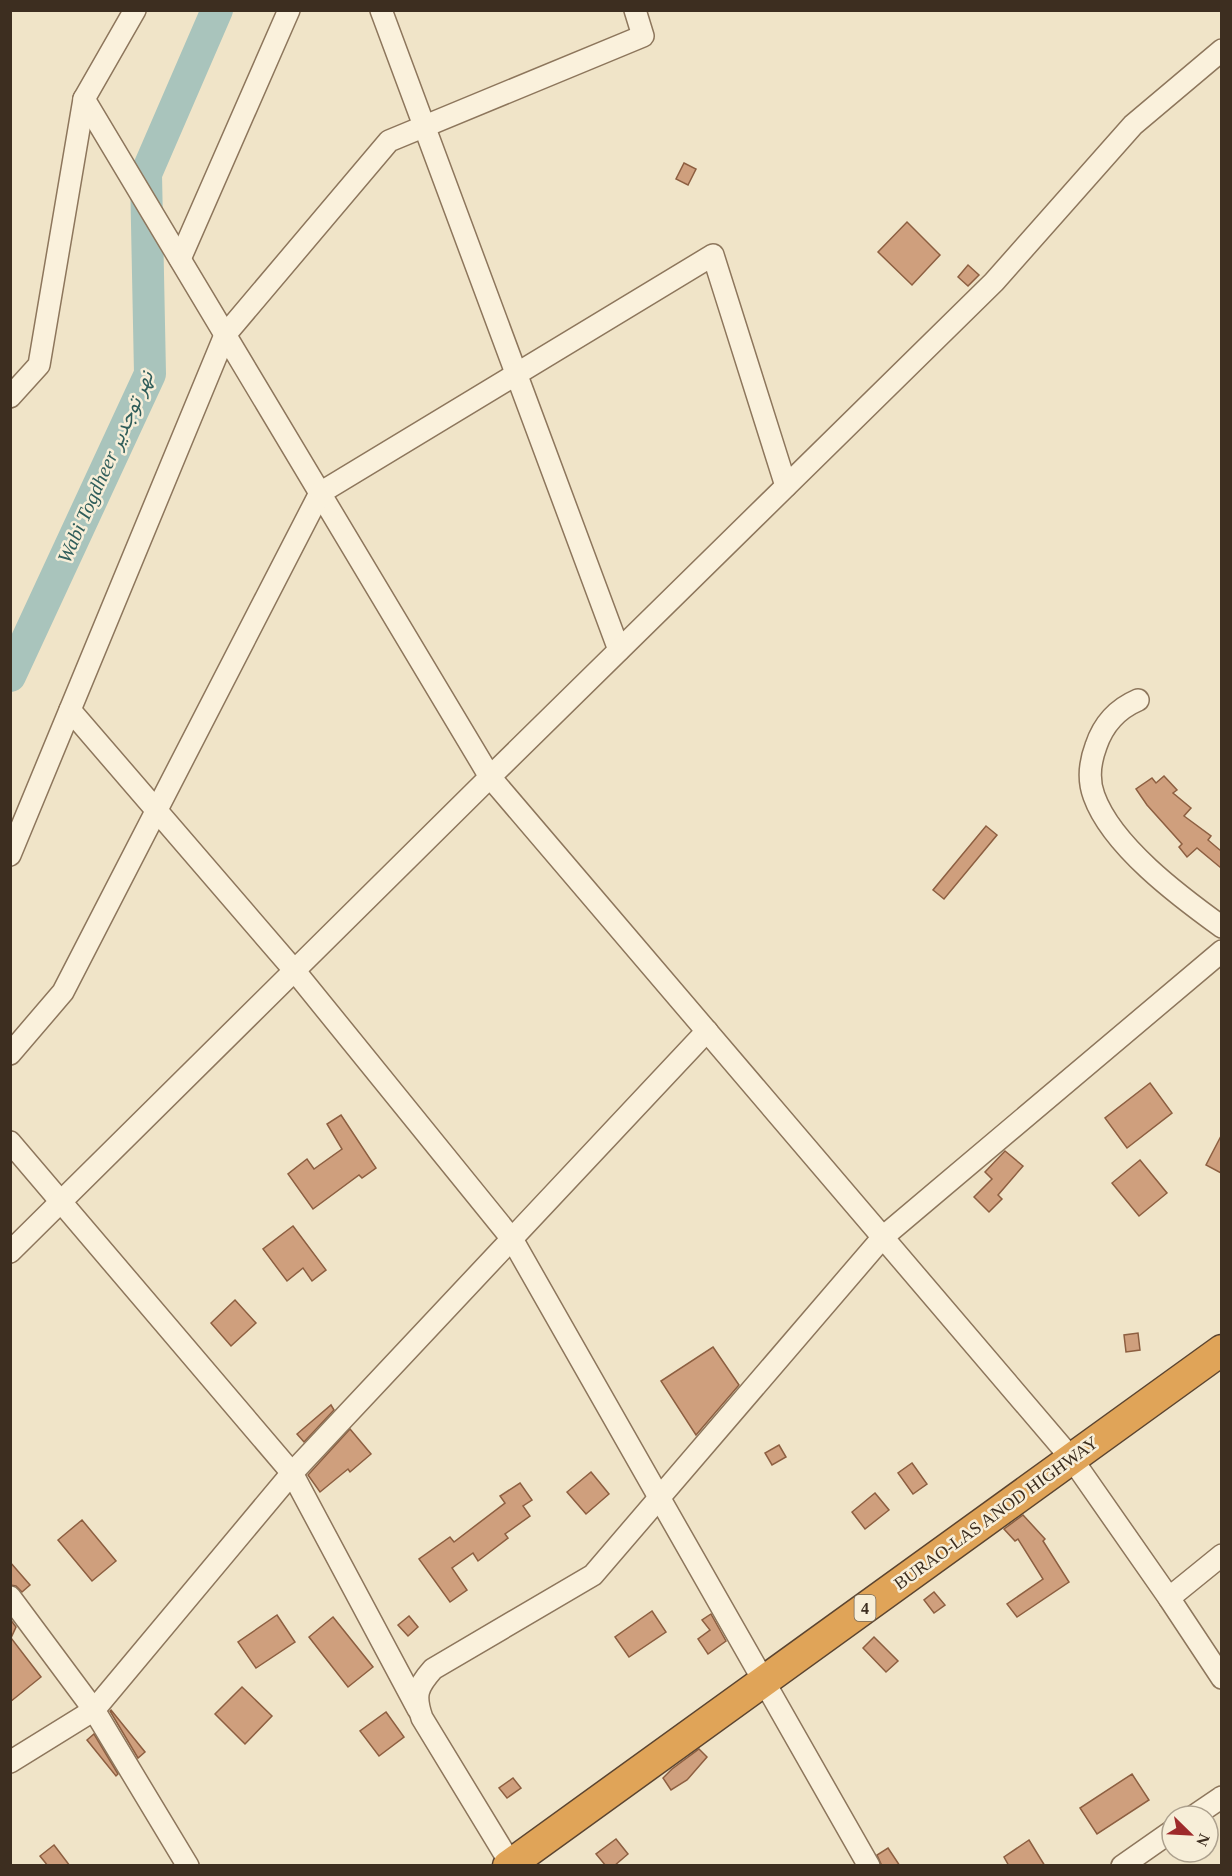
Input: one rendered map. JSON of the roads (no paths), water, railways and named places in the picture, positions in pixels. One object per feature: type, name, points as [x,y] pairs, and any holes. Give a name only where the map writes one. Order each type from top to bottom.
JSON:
[{"type":"highway","name":"BURAO-LAS ANOD HIGHWAY","points":[[510,1865],[1221,1350]]},
{"type":"street","points":[[10,398],[39,365],[84,99],[135,10]]},
{"type":"street","points":[[180,259],[289,10]]},
{"type":"street","points":[[381,10],[619,650]]},
{"type":"street","points":[[10,855],[225,335],[389,141],[643,36],[635,10]]},
{"type":"street","points":[[10,1252],[994,282],[1133,125],[1221,50]]},
{"type":"street","points":[[84,99],[490,777],[1072,1459],[1169,1598],[1221,1678]]},
{"type":"street","points":[[10,1054],[63,992],[320,493],[713,255],[786,486]]},
{"type":"street","points":[[1138,700],[1125,706],[1110,720],[1100,735],[1091,759],[1090,780],[1094,796],[1113,830],[1140,859],[1183,899],[1221,927]]},
{"type":"street","points":[[70,710],[294,970],[512,1239],[869,1866]]},
{"type":"street","points":[[422,1718],[417,1700],[418,1688],[433,1669],[593,1575],[882,1238],[1221,951]]},
{"type":"street","points":[[10,1762],[94,1710],[292,1473],[707,1031]]},
{"type":"street","points":[[10,1142],[292,1473],[422,1718],[510,1865]]},
{"type":"street","points":[[1169,1598],[1221,1555]]},
{"type":"street","points":[[10,1597],[94,1710],[188,1866]]},
{"type":"street","points":[[1122,1866],[1160,1839]]},
{"type":"waterway","name":"Wabi Togdheer نهر توجدير","points":[[10,676],[150,374],[146,174],[217,10]]}]
